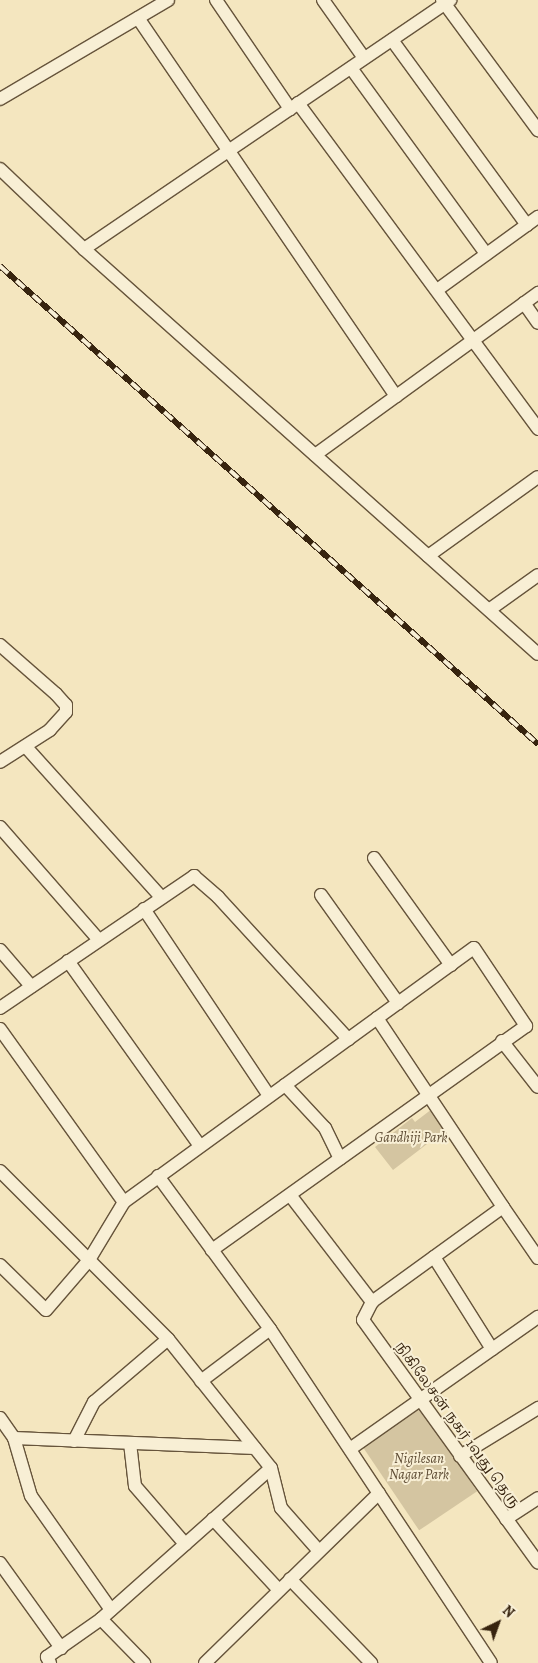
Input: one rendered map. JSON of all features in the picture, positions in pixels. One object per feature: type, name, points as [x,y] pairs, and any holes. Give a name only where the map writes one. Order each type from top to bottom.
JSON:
[{"type":"street","points":[[0,99],[168,0]]},
{"type":"street","points":[[216,0],[294,106],[437,290],[538,429]]},
{"type":"street","points":[[323,0],[364,58]]},
{"type":"street","points":[[84,249],[392,40],[445,1],[538,130]]},
{"type":"street","points":[[138,18],[396,396]]},
{"type":"street","points":[[392,40],[527,225]]},
{"type":"street","points":[[351,68],[486,254]]},
{"type":"street","points":[[0,169],[84,249],[538,654]]},
{"type":"street","points":[[437,290],[538,217]]},
{"type":"street","points":[[315,455],[538,293]]},
{"type":"street","points":[[524,303],[538,323]]},
{"type":"street","points":[[428,556],[538,476]]},
{"type":"street","points":[[489,610],[538,575]]},
{"type":"street","points":[[0,645],[66,705],[61,721],[26,747],[0,762]]},
{"type":"street","points":[[26,747],[161,897]]},
{"type":"street","points":[[0,827],[99,940]]},
{"type":"street","points":[[374,858],[451,965]]},
{"type":"street","points":[[0,1008],[194,876],[218,897],[348,1039]]},
{"type":"street","points":[[321,895],[398,1003]]},
{"type":"street","points":[[144,909],[269,1096]]},
{"type":"street","points":[[0,1265],[46,1310],[88,1260],[124,1202],[474,948],[526,1026],[502,1041],[212,1250]]},
{"type":"street","points":[[0,950],[31,986]]},
{"type":"street","points":[[68,961],[200,1146]]},
{"type":"street","points":[[377,1018],[431,1094],[538,1258]]},
{"type":"street","points":[[0,1029],[124,1202]]},
{"type":"street","points":[[502,1041],[538,1087]]},
{"type":"street","points":[[285,1085],[325,1128],[340,1159]]},
{"type":"street","points":[[0,1171],[168,1339],[271,1468],[281,1508],[319,1551]]},
{"type":"street","points":[[158,1176],[270,1329],[490,1663]]},
{"type":"street","points":[[290,1194],[372,1302],[503,1207]]},
{"type":"street","points":[[434,1257],[492,1350]]},
{"type":"street","name":"நிகிலேசன் நகர் 1வது தெரு","points":[[372,1302],[363,1320],[538,1563]]},
{"type":"street","points":[[350,1449],[538,1316]]},
{"type":"street","points":[[201,1381],[270,1329]]},
{"type":"street","points":[[74,1441],[94,1402],[168,1339]]},
{"type":"street","points":[[460,1456],[538,1408]]},
{"type":"street","points":[[0,1418],[14,1438],[31,1496],[111,1610]]},
{"type":"street","points":[[14,1438],[255,1448]]},
{"type":"street","points":[[130,1443],[135,1486],[185,1544]]},
{"type":"street","points":[[50,1663],[48,1658],[101,1619],[271,1468]]},
{"type":"street","points":[[205,1663],[379,1493]]},
{"type":"street","points":[[506,1519],[538,1498]]},
{"type":"street","points":[[213,1519],[279,1590]]},
{"type":"street","points":[[0,1563],[61,1648]]},
{"type":"street","points":[[290,1579],[371,1663]]},
{"type":"street","points":[[101,1619],[144,1663]]},
{"type":"green space","name":"Gandhiji Park","points":[[432,1109],[448,1128],[393,1170],[375,1147],[412,1118],[415,1122]]},
{"type":"green space","name":"Nigilesan Nagar Park","points":[[419,1405],[477,1491],[419,1530],[361,1444]]},
{"type":"railway","points":[[0,266],[538,744]]}]
